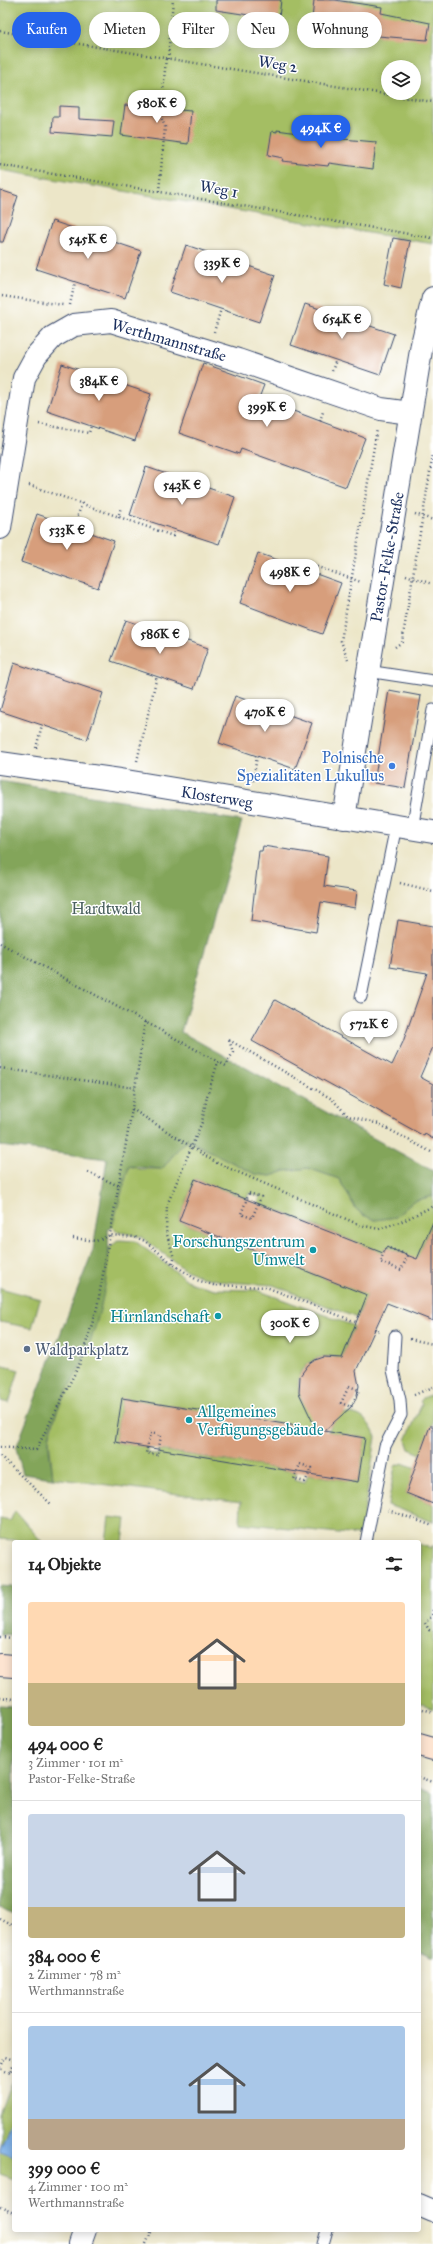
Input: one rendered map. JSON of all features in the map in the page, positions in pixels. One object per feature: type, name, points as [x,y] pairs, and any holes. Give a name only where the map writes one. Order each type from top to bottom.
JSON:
[{"type":"main road","points":[[0,1665],[12,1666]]},
{"type":"main road","points":[[421,1746],[433,1749]]},
{"type":"street","name":"Pastor-Felke-Straße","points":[[344,818],[373,672],[383,579],[422,344],[433,298]]},
{"type":"street","name":"Werthmannstraße","points":[[0,528],[24,378],[36,356],[53,337],[74,325],[111,321],[238,360],[381,410],[410,413]]},
{"type":"street","name":"Klosterweg","points":[[0,763],[414,829]]},
{"type":"street","points":[[421,2206],[433,2211]]},
{"type":"street","points":[[80,2244],[84,2232]]},
{"type":"lane","points":[[373,672],[433,681]]},
{"type":"lane","points":[[361,997],[386,880],[414,829],[433,710]]},
{"type":"lane","points":[[366,1540],[385,1446],[400,1415],[400,1400],[393,1370],[396,1336]]},
{"type":"lane","points":[[323,2244],[326,2232]]},
{"type":"path","points":[[158,191],[165,127],[161,116],[173,0]]},
{"type":"path","name":"Weg 2","points":[[0,31],[433,102]]},
{"type":"path","name":"Weg 1","points":[[0,165],[433,238]]},
{"type":"path","points":[[2,296],[70,306]]},
{"type":"path","points":[[381,410],[341,641],[351,670],[373,672],[383,654],[402,642],[433,454]]},
{"type":"path","points":[[17,419],[89,433],[91,426]]},
{"type":"path","points":[[8,478],[82,503],[118,518],[173,536],[174,529]]},
{"type":"path","points":[[74,527],[82,503]]},
{"type":"path","points":[[118,518],[121,507]]},
{"type":"path","points":[[298,567],[300,561],[352,578],[383,579],[412,577],[432,584]]},
{"type":"path","points":[[131,783],[157,676]]},
{"type":"path","points":[[386,880],[433,891]]},
{"type":"path","points":[[0,943],[226,1066],[233,1052],[229,1040],[332,1099],[348,1116],[379,1124],[433,1153]]},
{"type":"path","points":[[0,1447],[36,1450],[80,1363],[97,1308],[132,1109],[145,1021]]},
{"type":"path","points":[[173,1264],[174,1258],[166,1231],[167,1205],[202,1122],[207,1096],[218,1062]]},
{"type":"path","points":[[0,1068],[134,1088]]},
{"type":"path","points":[[132,1109],[217,1163],[360,1225],[379,1229],[405,1220],[433,1206]]},
{"type":"path","points":[[88,1172],[119,1186]]},
{"type":"path","points":[[249,1193],[261,1197],[252,1218],[241,1214],[247,1199],[249,1193]]},
{"type":"path","points":[[73,1238],[96,1241],[110,1235],[126,1235],[145,1241],[173,1264],[197,1280],[213,1285],[258,1286],[270,1288],[356,1322]]},
{"type":"path","points":[[386,1247],[408,1255],[401,1270],[380,1262],[386,1247]]},
{"type":"path","points":[[349,1386],[359,1390],[351,1407],[341,1403],[349,1386]]},
{"type":"path","points":[[150,1433],[161,1435],[158,1455],[146,1453],[147,1447],[150,1433]]},
{"type":"path","points":[[0,1456],[51,1504]]},
{"type":"path","points":[[300,1464],[312,1468],[305,1482],[294,1479],[300,1464]]},
{"type":"path","points":[[373,1505],[433,1526]]},
{"type":"path","points":[[433,1610],[432,1616],[425,1623],[429,1630],[433,1631]]},
{"type":"path","points":[[0,1637],[12,1638]]},
{"type":"path","points":[[0,1697],[12,1699]]},
{"type":"path","points":[[421,1709],[433,1712]]},
{"type":"path","points":[[421,1778],[433,1782]]},
{"type":"path","points":[[0,1919],[12,1925]]},
{"type":"path","points":[[12,2061],[5,2057],[0,2069],[10,2073],[12,2068]]},
{"type":"path","points":[[0,2207],[12,2212]]},
{"type":"path","points":[[146,2244],[151,2232]]},
{"type":"green space","points":[[0,0],[433,0],[433,244],[0,170]]},
{"type":"green space","name":"Hardtwald","points":[[0,781],[242,821],[181,1032],[433,1171],[433,1196],[413,1201],[396,1217],[375,1220],[363,1215],[356,1209],[339,1179],[308,1168],[285,1171],[271,1176],[255,1174],[190,1141],[182,1144],[162,1169],[129,1166],[112,1227],[108,1229],[108,1261],[104,1294],[100,1310],[80,1367],[59,1407],[51,1427],[49,1443],[53,1478],[23,1474],[16,1448],[93,1250],[107,1159],[0,1146]]},
{"type":"green space","points":[[190,1141],[255,1174],[271,1176],[285,1171],[308,1168],[339,1179],[356,1209],[363,1215],[375,1220],[396,1217],[413,1201],[433,1196],[433,1220],[415,1265],[408,1255],[386,1247],[383,1253],[258,1203],[260,1197],[249,1193],[247,1199],[195,1179],[179,1221],[367,1295],[357,1318],[273,1285],[227,1282],[201,1277],[184,1269],[141,1237],[116,1231],[112,1227],[129,1166],[140,1169],[162,1169],[182,1144]]},
{"type":"green space","points":[[119,1240],[135,1241],[191,1283],[215,1289],[257,1290],[354,1326],[341,1359],[328,1356],[317,1359],[307,1365],[301,1373],[298,1384],[300,1395],[307,1406],[319,1416],[314,1429],[122,1398],[115,1442],[147,1447],[147,1453],[158,1455],[159,1450],[297,1472],[294,1479],[305,1482],[308,1474],[358,1482],[365,1438],[328,1432],[335,1416],[355,1414],[360,1416],[369,1424],[376,1437],[361,1533],[358,1535],[240,1523],[241,1502],[53,1478],[49,1439],[57,1411],[84,1357],[97,1319],[104,1289],[110,1247]]},
{"type":"green space","points":[[0,1288],[40,1299],[32,1328],[0,1322]]},
{"type":"green space","points":[[0,1365],[19,1370],[9,1403],[0,1401]]},
{"type":"green space","points":[[433,1394],[433,1424],[421,1454],[409,1449],[406,1440],[422,1404],[420,1402],[423,1398]]},
{"type":"green space","points":[[402,1463],[416,1468],[406,1493],[433,1504],[433,1522],[388,1505],[395,1466]]},
{"type":"green space","points":[[15,1511],[40,1540],[0,1539],[0,1519],[10,1521]]},
{"type":"green space","points":[[109,1517],[126,1519],[123,1540],[106,1540]]},
{"type":"green space","points":[[421,1545],[431,1548],[433,1545],[433,1709],[421,1705]]},
{"type":"green space","points":[[0,1586],[12,1587],[12,1635],[0,1634]]},
{"type":"green space","points":[[0,1706],[12,1707],[12,1912],[0,1907]]},
{"type":"green space","points":[[421,1789],[433,1793],[433,1958],[421,1953]]},
{"type":"green space","points":[[12,2083],[12,2179],[0,2175],[0,2114]]},
{"type":"water","points":[[12,2116],[12,2155],[0,2151],[0,2146]]},
{"type":"building","points":[[216,0],[281,0],[280,12],[237,13],[216,10]]},
{"type":"building","points":[[314,0],[335,0],[382,7],[381,12],[313,12]]},
{"type":"building","points":[[382,13],[430,23],[427,40],[382,36]]},
{"type":"building","points":[[125,105],[191,111],[188,144],[121,135]]},
{"type":"building","points":[[59,106],[79,107],[79,119],[114,121],[112,137],[52,132],[53,117],[59,117]]},
{"type":"building","points":[[306,128],[332,131],[331,138],[376,142],[373,169],[329,163],[328,166],[282,161],[283,158],[268,155],[272,131],[277,132],[277,130],[305,134]]},
{"type":"building","points":[[0,190],[18,196],[3,242],[0,242]]},
{"type":"building","points":[[52,221],[141,251],[125,298],[36,269]]},
{"type":"building","points":[[393,238],[410,241],[401,288],[384,284]]},
{"type":"building","points":[[186,245],[275,275],[259,322],[170,292]]},
{"type":"building","points":[[305,304],[394,334],[380,375],[291,345]]},
{"type":"building","points":[[203,363],[264,385],[259,398],[365,438],[346,487],[241,449],[239,454],[179,433]]},
{"type":"building","points":[[62,364],[151,394],[135,441],[47,411]]},
{"type":"building","points":[[146,467],[235,497],[219,544],[130,515]]},
{"type":"building","points":[[37,514],[114,541],[98,588],[21,562]]},
{"type":"building","points":[[258,553],[341,583],[322,634],[240,603]]},
{"type":"building","points":[[126,620],[208,648],[194,689],[111,661]]},
{"type":"building","points":[[14,663],[103,693],[87,740],[0,711]]},
{"type":"building","points":[[389,690],[421,696],[405,788],[374,783]]},
{"type":"building","points":[[235,696],[312,723],[295,769],[219,743]]},
{"type":"building","points":[[263,846],[328,856],[324,886],[357,891],[355,908],[321,902],[316,932],[251,921],[259,851],[262,851]]},
{"type":"building","points":[[398,920],[433,926],[433,1047],[420,1077],[433,1084],[433,1139],[425,1134],[424,1136],[252,1041],[275,1000],[392,1065],[403,1042],[427,973],[390,967]]},
{"type":"building","points":[[195,1179],[383,1253],[386,1247],[417,1259],[433,1222],[433,1321],[387,1303],[356,1371],[359,1386],[356,1399],[351,1407],[324,1431],[365,1438],[358,1482],[115,1442],[122,1398],[316,1429],[299,1393],[300,1376],[308,1365],[315,1360],[324,1357],[342,1358],[367,1295],[179,1221]]},
{"type":"building","points":[[430,1426],[433,1426],[433,1504],[406,1493]]},
{"type":"place","name":"Polnische Spezialitäten Lukullus","points":[[392,766]]},
{"type":"place","name":"Forschungszentrum Umwelt","points":[[313,1250]]},
{"type":"place","name":"Hirnlandschaft","points":[[218,1316]]},
{"type":"place","name":"Waldparkplatz","points":[[27,1349]]},
{"type":"place","name":"Allgemeines Verfügungsgebäude","points":[[189,1420]]}]
